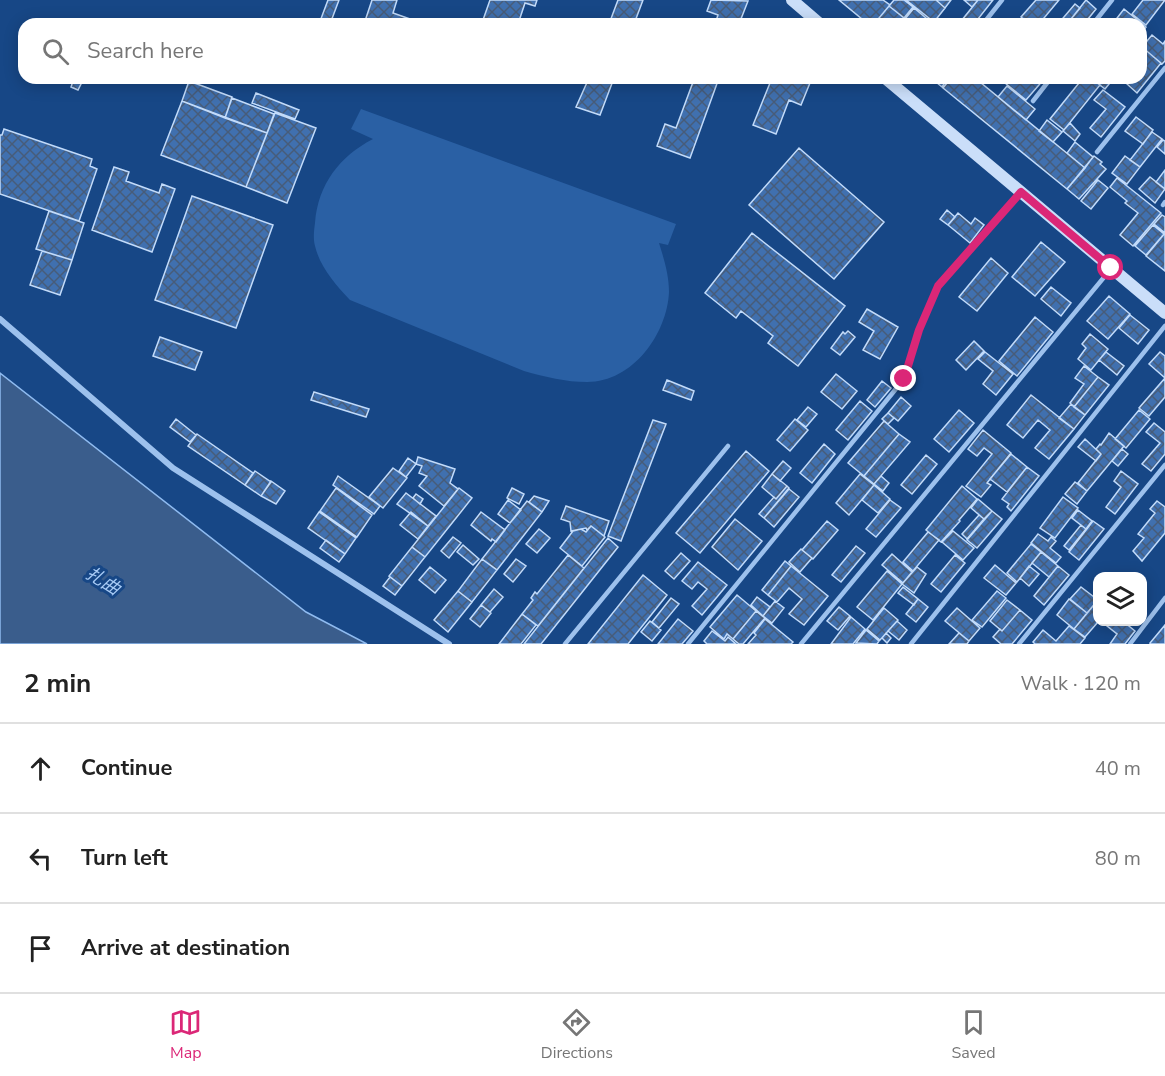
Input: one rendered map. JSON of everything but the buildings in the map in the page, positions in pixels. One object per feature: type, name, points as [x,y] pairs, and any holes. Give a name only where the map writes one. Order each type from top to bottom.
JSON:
[{"type":"main road","points":[[792,0],[813,18]]},
{"type":"main road","points":[[892,84],[1165,313]]},
{"type":"street","points":[[0,318],[172,468],[448,644]]},
{"type":"lane","points":[[988,18],[1002,0]]},
{"type":"lane","points":[[1098,18],[1112,0]]},
{"type":"lane","points":[[1097,152],[1165,68]]},
{"type":"lane","points":[[1033,101],[1046,84]]},
{"type":"lane","points":[[688,644],[904,379],[919,330],[938,286],[1021,192]]},
{"type":"lane","points":[[801,644],[1111,268]]},
{"type":"lane","points":[[911,644],[1165,326]]},
{"type":"lane","points":[[565,644],[728,446]]},
{"type":"lane","points":[[1019,644],[1165,465]]},
{"type":"lane","points":[[1130,644],[1165,598]]},
{"type":"shaded area","points":[[361,109],[676,224],[668,245],[659,243],[667,273],[669,292],[667,308],[662,324],[644,353],[633,365],[604,380],[587,382],[556,379],[524,371],[350,300],[320,261],[314,243],[314,232],[317,209],[326,184],[350,154],[373,139],[351,129]]},
{"type":"water","name":"扎曲","points":[[0,373],[306,612],[367,644],[0,644]]},
{"type":"route","points":[[904,379],[919,330],[938,286],[1021,192],[1111,268]]}]
